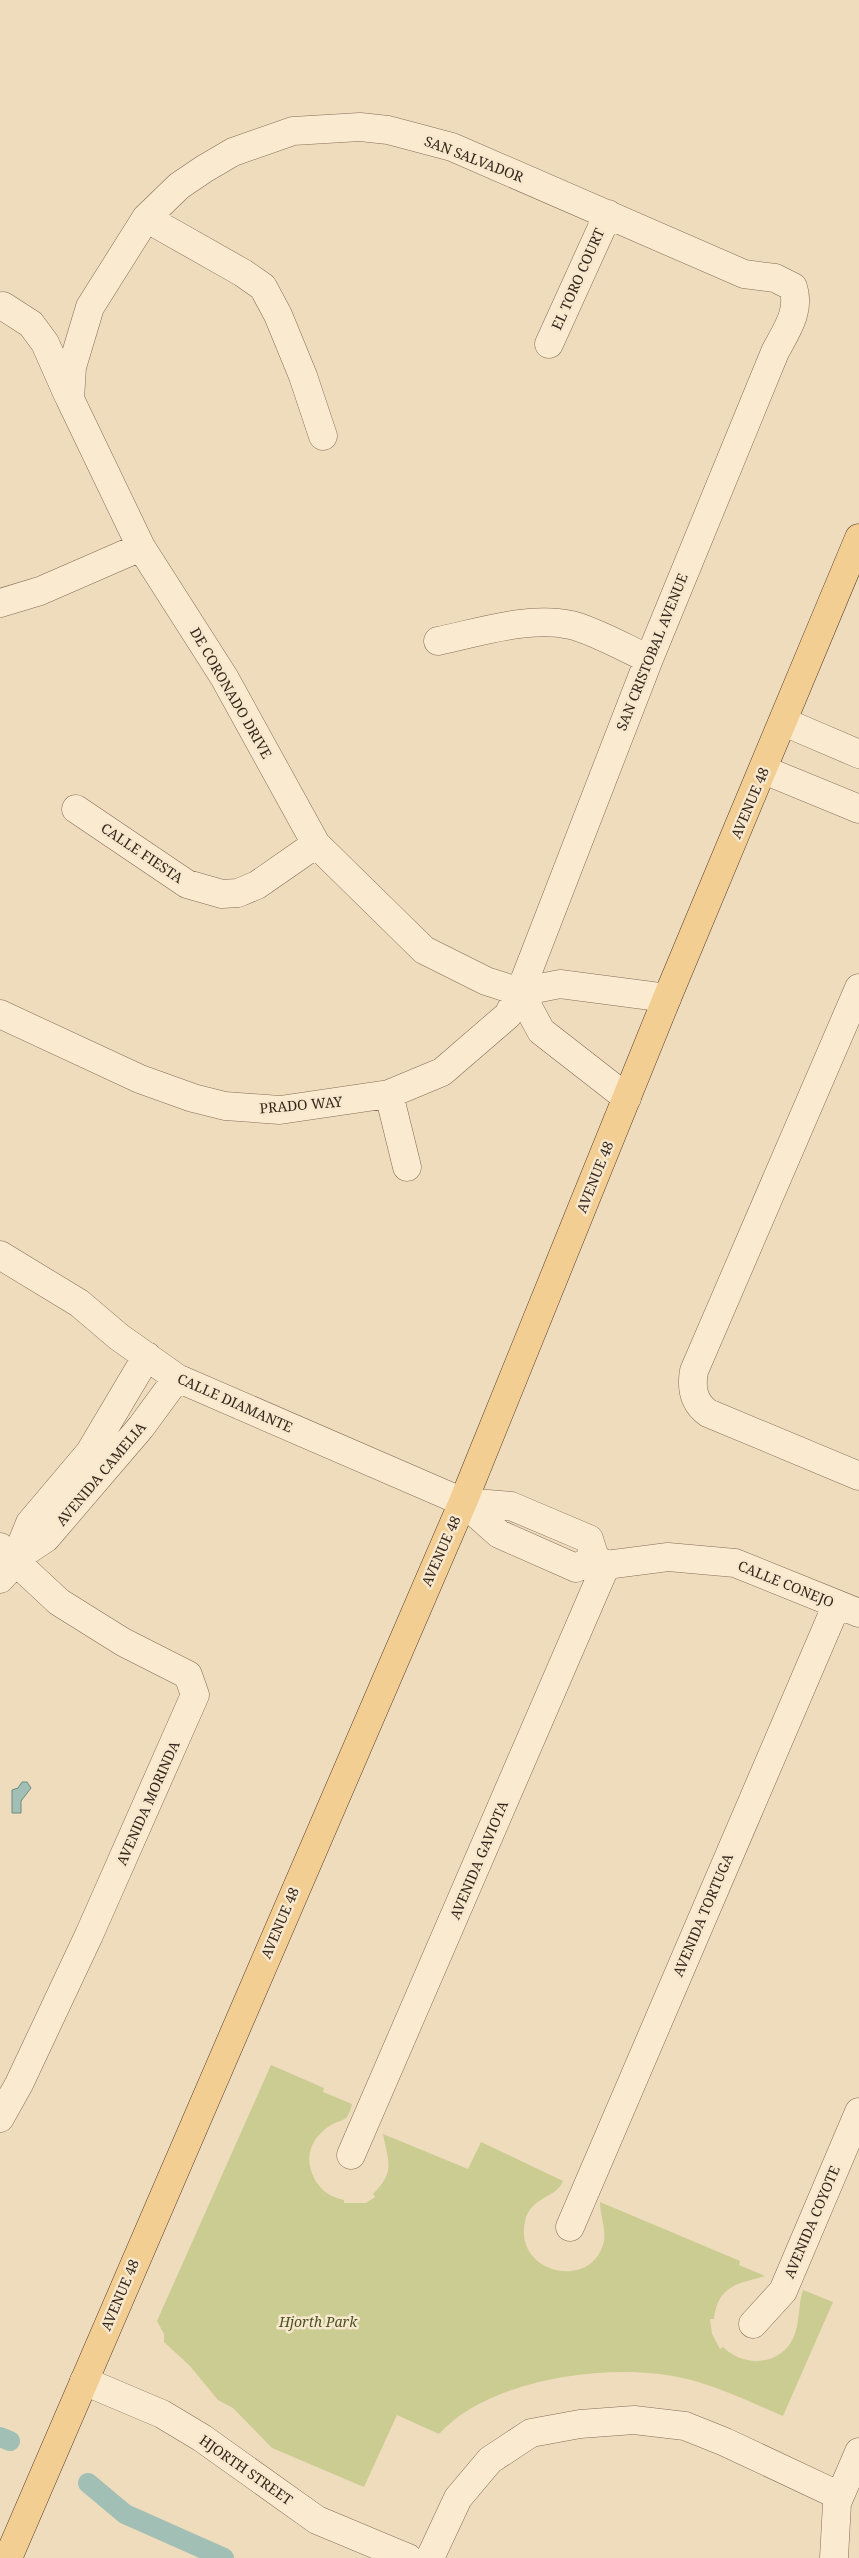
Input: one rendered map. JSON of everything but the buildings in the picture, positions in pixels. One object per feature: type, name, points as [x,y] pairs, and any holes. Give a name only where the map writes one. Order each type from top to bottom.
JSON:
[{"type":"main road","name":"AVENUE 48","points":[[8,2558],[463,1502],[667,998],[764,770],[859,538]]},
{"type":"street","name":"SAN SALVADOR","points":[[90,307],[146,218],[179,186],[233,152],[293,131],[330,127],[388,130],[452,146],[744,274],[775,278],[793,288],[797,299],[793,316]]},
{"type":"street","name":"EL TORO COURT","points":[[549,344],[608,214]]},
{"type":"street","points":[[146,218],[243,273],[263,287],[278,314],[300,367],[323,436]]},
{"type":"street","points":[[3,306],[31,324],[45,343],[70,399]]},
{"type":"street","name":"DE CORONADO DRIVE","points":[[90,307],[72,367],[70,399],[141,547],[224,677],[316,844],[424,950],[486,981],[520,992],[560,984],[667,998]]},
{"type":"street","name":"SAN CRISTOBAL AVENUE","points":[[520,992],[649,659],[775,352],[793,316]]},
{"type":"street","points":[[0,603],[40,591],[141,547]]},
{"type":"street","points":[[438,641],[523,624],[551,623],[572,625],[649,659]]},
{"type":"street","points":[[784,722],[859,754]]},
{"type":"street","points":[[764,770],[859,809]]},
{"type":"street","name":"CALLE FIESTA","points":[[76,809],[187,884],[222,894],[238,894],[257,884],[316,844]]},
{"type":"street","points":[[858,1472],[708,1413],[696,1401],[692,1382],[694,1370],[859,988]]},
{"type":"street","points":[[520,992],[541,1031],[627,1098]]},
{"type":"street","name":"PRADO WAY","points":[[0,1014],[140,1079],[192,1098],[225,1106],[280,1110],[389,1094],[442,1072],[508,1015],[520,992]]},
{"type":"street","points":[[389,1094],[407,1167]]},
{"type":"street","name":"CALLE DIAMANTE","points":[[0,1255],[79,1302],[119,1337],[178,1378],[463,1502]]},
{"type":"street","name":"AVENIDA CAMELIA","points":[[5,1562],[46,1538],[111,1441],[147,1356]]},
{"type":"street","name":"AVENIDA CAMELIA","points":[[111,1441],[178,1378]]},
{"type":"street","name":"CALLE CONEJO","points":[[463,1502],[499,1534],[576,1568],[600,1562],[668,1557],[735,1563],[848,1609]]},
{"type":"street","name":"AVENIDA MORINDA","points":[[0,2118],[19,2084],[89,1935],[195,1696],[188,1675],[123,1642],[59,1602],[5,1562]]},
{"type":"street","name":"AVENIDA GAVIOTA","points":[[352,2155],[600,1562]]},
{"type":"street","name":"AVENIDA TORTUGA","points":[[570,2227],[848,1609]]},
{"type":"street","name":"AVENIDA COYOTE","points":[[752,2324],[783,2291],[859,2112]]},
{"type":"street","name":"HJORTH STREET","points":[[84,2381],[162,2414],[202,2438],[317,2520],[408,2558]]},
{"type":"street","points":[[430,2558],[458,2498],[490,2460],[531,2433],[580,2424],[634,2420],[685,2426],[725,2442],[840,2496]]},
{"type":"street","points":[[834,2558],[837,2503],[859,2452]]},
{"type":"green space","name":"Hjorth Park","points":[[271,2065],[324,2088],[323,2092],[352,2104],[346,2118],[324,2130],[314,2141],[309,2162],[314,2178],[319,2186],[334,2197],[344,2200],[344,2203],[366,2203],[375,2197],[373,2194],[388,2172],[388,2159],[383,2134],[468,2169],[481,2142],[563,2181],[560,2187],[533,2207],[525,2221],[524,2239],[531,2254],[542,2264],[556,2270],[571,2271],[585,2267],[597,2257],[604,2241],[604,2226],[600,2202],[740,2261],[739,2265],[765,2276],[738,2284],[720,2299],[714,2319],[710,2319],[712,2334],[720,2349],[723,2347],[732,2354],[752,2361],[772,2358],[788,2346],[794,2336],[803,2290],[833,2302],[783,2416],[724,2391],[687,2379],[658,2374],[625,2372],[591,2373],[556,2378],[521,2387],[489,2399],[461,2415],[439,2434],[397,2415],[364,2487],[272,2448],[233,2408],[218,2400],[190,2366],[164,2342],[164,2334],[157,2321]]},
{"type":"water","points":[[22,1782],[27,1782],[31,1788],[21,1801],[21,1813],[12,1813],[12,1790],[18,1788]]},
{"type":"waterway","points":[[0,2437],[10,2441]]},
{"type":"waterway","points":[[88,2483],[125,2514],[224,2558]]}]
